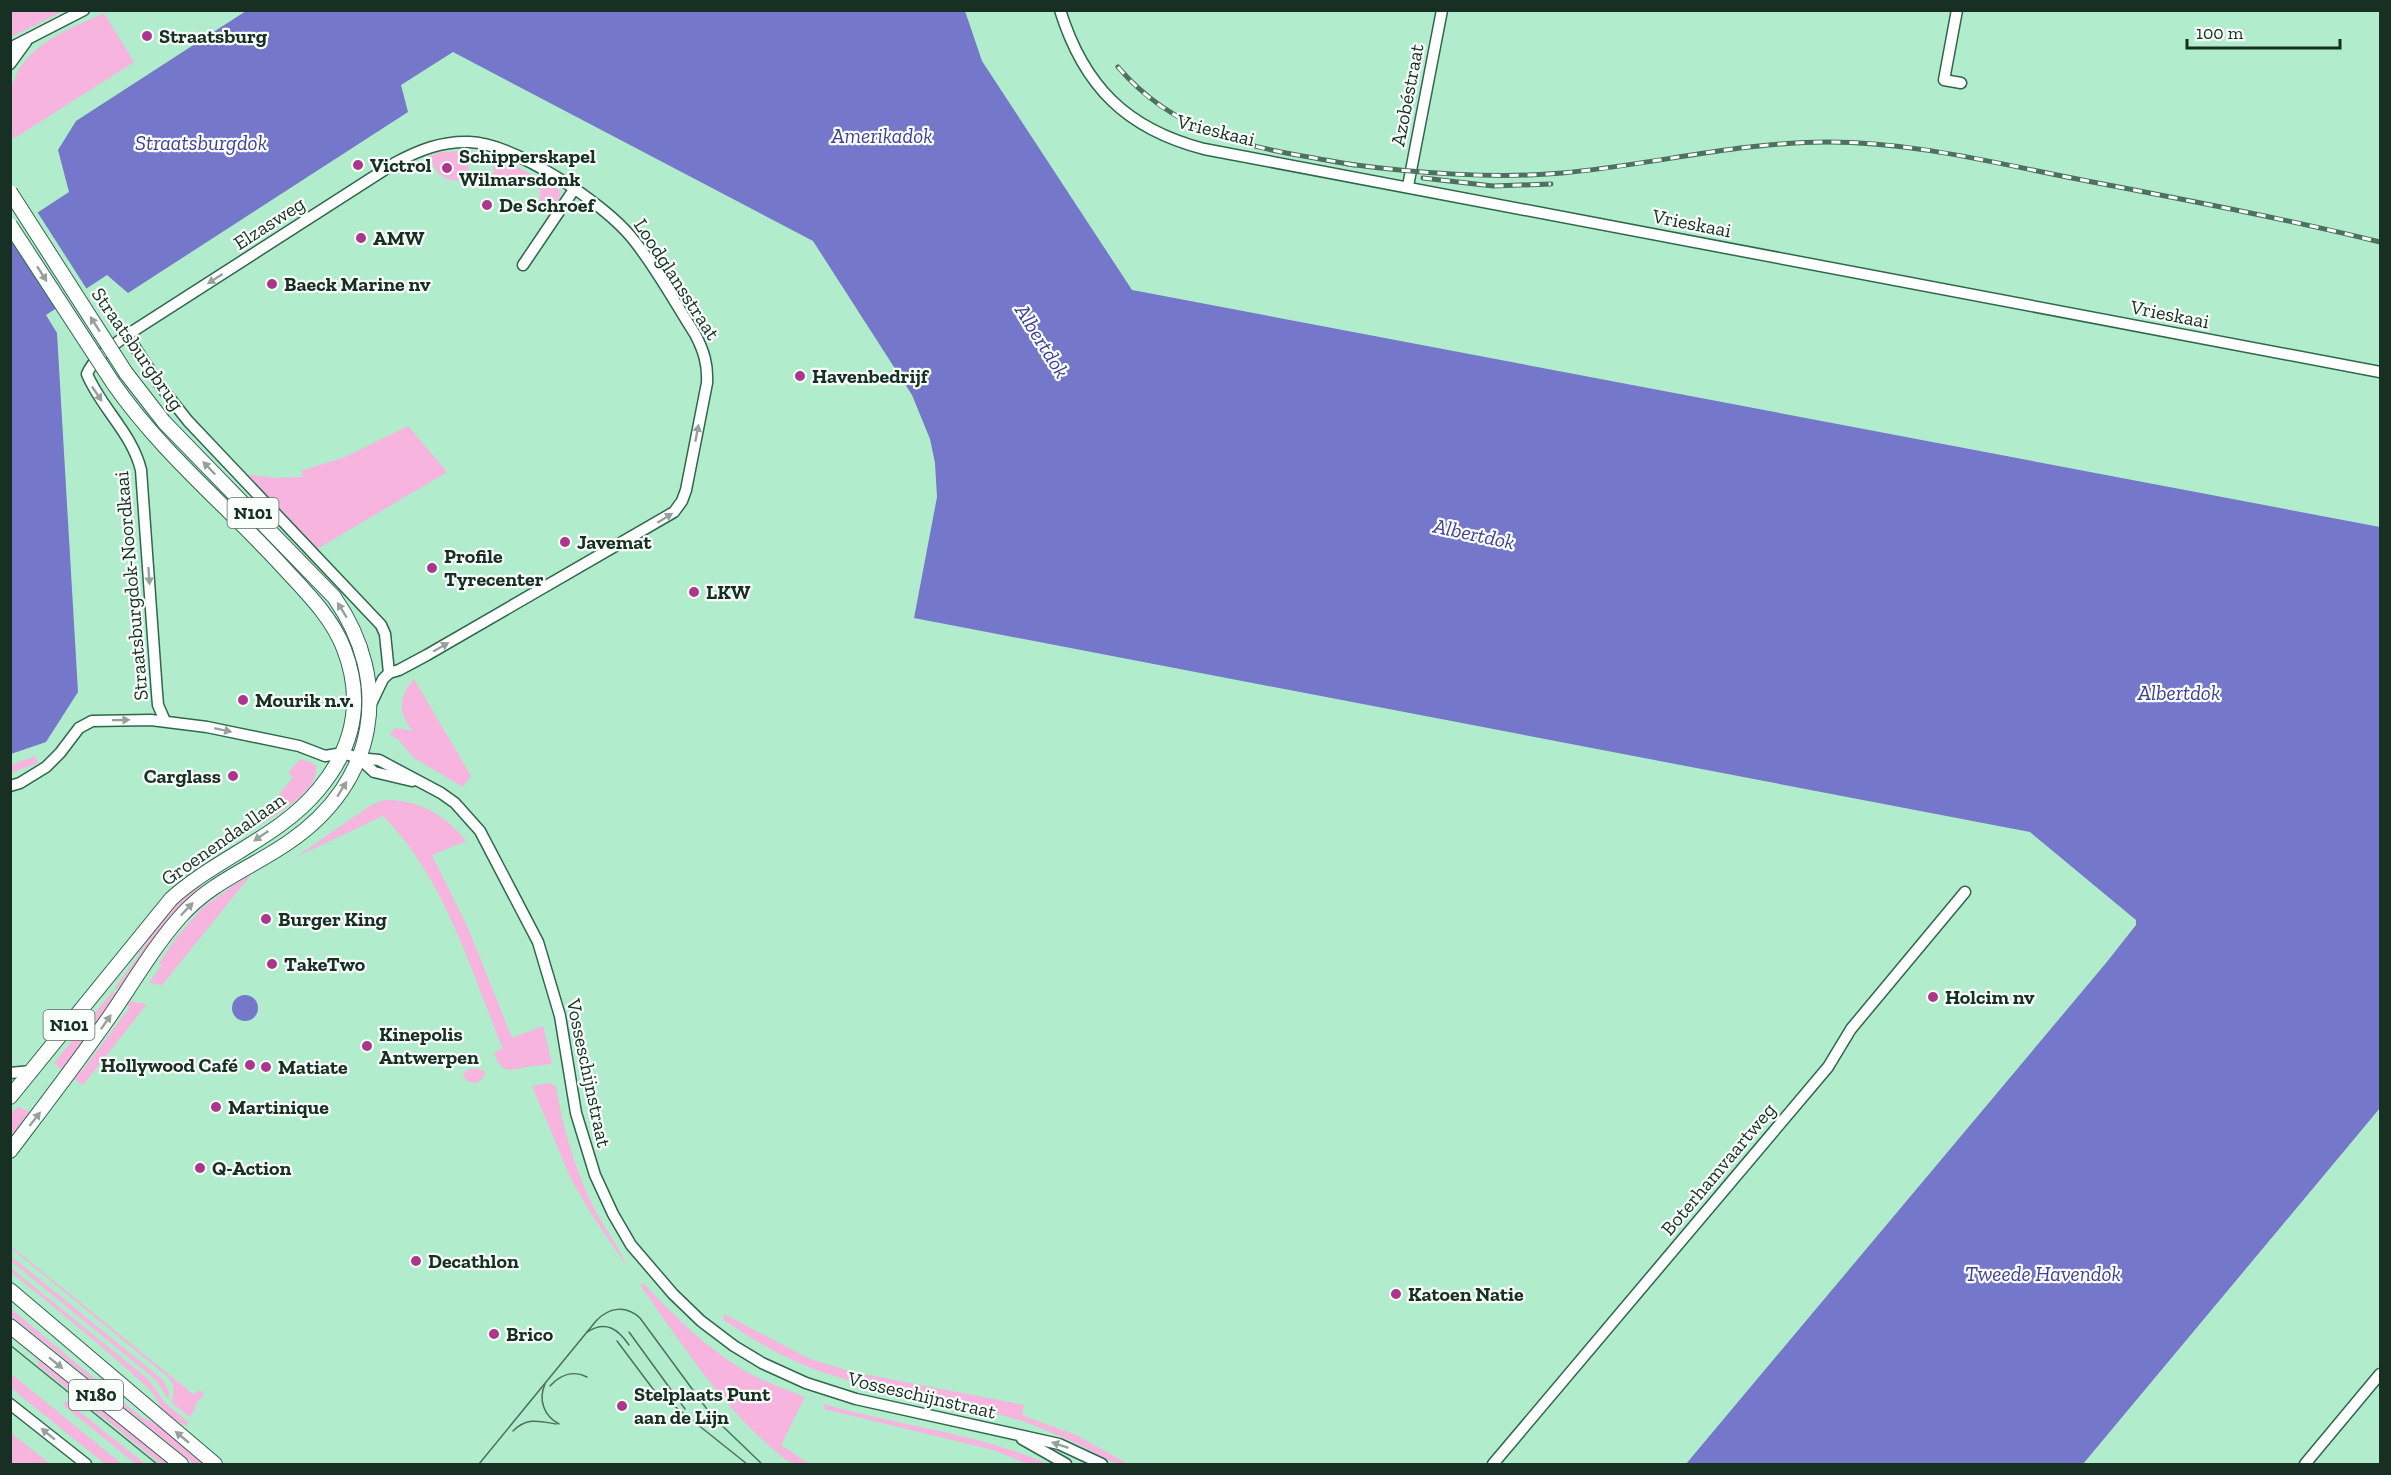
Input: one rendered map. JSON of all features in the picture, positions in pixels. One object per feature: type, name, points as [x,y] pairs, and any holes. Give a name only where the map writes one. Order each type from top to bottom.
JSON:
[{"type":"main road","name":"Straatsburgbrug","points":[[10,192],[149,405],[334,597],[345,614],[366,663],[371,704],[368,728],[358,758]]},
{"type":"main road","name":"Straatsburgbrug","points":[[10,225],[138,419],[311,597],[324,614],[344,647],[352,675],[354,716],[350,736],[343,753]]},
{"type":"main road","name":"Groenendaallaan","points":[[10,1097],[171,899],[197,878],[297,811],[319,789],[343,753]]},
{"type":"main road","name":"Groenendaallaan","points":[[10,1151],[60,1087],[180,917],[201,895],[288,843],[313,824],[337,797],[358,758]]},
{"type":"main road","name":"N180","points":[[10,1290],[215,1464]]},
{"type":"main road","name":"N180","points":[[10,1326],[182,1464]]},
{"type":"street","points":[[10,48],[84,10]]},
{"type":"street","name":"Vrieskaai","points":[[1060,10],[1068,36],[1082,64],[1102,90],[1120,108],[1146,127],[1174,141],[1204,149],[2380,372]]},
{"type":"street","name":"Azobéstraat","points":[[1408,186],[1442,10]]},
{"type":"street","points":[[1957,10],[1944,80],[1961,83]]},
{"type":"street","points":[[10,64],[29,39]]},
{"type":"street","name":"Loodglansstraat","points":[[389,673],[427,655],[674,512],[686,490],[707,383],[708,367],[695,334],[633,239],[615,220],[575,188],[514,154],[485,144],[464,142],[433,146]]},
{"type":"street","name":"Elzasweg","points":[[127,335],[395,163],[433,146]]},
{"type":"street","points":[[523,265],[575,188]]},
{"type":"street","points":[[127,335],[175,406],[381,625],[385,634],[389,673],[383,679],[371,704]]},
{"type":"street","name":"Straatsburgdok-Noordkaai","points":[[127,335],[102,354],[87,374],[92,386],[133,446],[141,470],[158,705],[165,721]]},
{"type":"street","name":"Vosseschijnstraat","points":[[10,786],[20,783],[46,767],[79,728],[92,721],[165,721],[207,727],[299,746],[325,756],[343,753],[358,758],[374,772],[429,786],[455,803],[480,831],[538,942],[560,1016],[576,1113],[591,1163],[618,1223],[655,1275],[693,1314],[724,1339],[762,1363],[796,1379],[856,1399],[1059,1444],[1102,1464]]},
{"type":"street","name":"Boterhamvaartweg","points":[[1493,1464],[1828,1067],[1851,1029],[1965,892]]},
{"type":"street","points":[[10,1073],[31,1071]]},
{"type":"street","points":[[2305,1464],[2380,1374]]},
{"type":"street","points":[[10,1404],[86,1464]]},
{"type":"street","name":"Vosseschijnstraat","points":[[1014,1435],[1066,1464]]},
{"type":"shaded area","points":[[11,10],[64,10],[64,11],[11,37]]},
{"type":"shaded area","points":[[104,13],[134,62],[13,139],[11,92],[16,76],[24,63],[34,51],[61,33]]},
{"type":"shaded area","points":[[466,151],[504,160],[561,191],[557,204],[553,209],[540,212],[540,190],[523,180],[492,180],[494,166],[468,161],[469,181],[454,181],[439,174],[430,156],[441,152]]},
{"type":"shaded area","points":[[408,426],[447,472],[317,549],[247,474],[273,478],[303,477],[301,471],[345,457]]},
{"type":"shaded area","points":[[414,679],[471,776],[463,787],[414,758],[398,739],[390,735],[395,728],[413,731],[405,718],[402,705],[405,692]]},
{"type":"shaded area","points":[[35,756],[38,763],[11,773],[11,765]]},
{"type":"shaded area","points":[[300,759],[316,766],[315,776],[310,785],[292,804],[250,831],[247,827],[263,808],[267,810],[293,777],[288,773]]},
{"type":"shaded area","points":[[384,800],[408,802],[430,810],[449,823],[466,841],[432,855],[468,928],[512,1038],[543,1026],[552,1064],[510,1070],[500,1064],[494,1052],[503,1049],[467,956],[440,896],[405,841],[383,816],[296,857],[371,805]]},
{"type":"shaded area","points":[[238,834],[240,838],[198,865],[195,862]]},
{"type":"shaded area","points":[[249,874],[250,876],[162,985],[149,983],[162,965],[159,963],[176,938],[202,908]]},
{"type":"shaded area","points":[[199,882],[203,887],[191,897],[121,992],[115,988],[165,912]]},
{"type":"shaded area","points":[[113,991],[119,995],[64,1071],[54,1063]]},
{"type":"shaded area","points":[[129,1001],[147,1004],[83,1085],[73,1078],[80,1069],[82,1071],[130,1007],[127,1005]]},
{"type":"shaded area","points":[[474,1068],[483,1070],[485,1074],[477,1083],[467,1081],[463,1075],[467,1070]]},
{"type":"shaded area","points":[[550,1083],[556,1087],[566,1134],[587,1194],[626,1265],[571,1179],[532,1086]]},
{"type":"shaded area","points":[[19,1107],[29,1112],[30,1116],[11,1142],[11,1112]]},
{"type":"shaded area","points":[[11,1246],[194,1395],[199,1390],[204,1394],[194,1406],[196,1408],[190,1417],[172,1403],[174,1387],[169,1378]]},
{"type":"shaded area","points":[[11,1256],[163,1380],[169,1392],[168,1399],[156,1380],[11,1261]]},
{"type":"shaded area","points":[[10,1267],[149,1380],[165,1403],[188,1422],[187,1426],[170,1417],[145,1385],[11,1272]]},
{"type":"shaded area","points":[[643,1283],[682,1323],[726,1359],[758,1378],[805,1397],[781,1445],[809,1464],[796,1464],[784,1458],[735,1412],[686,1350],[640,1285]]},
{"type":"shaded area","points":[[10,1308],[141,1417],[156,1424],[206,1464],[194,1464],[11,1316]]},
{"type":"shaded area","points":[[724,1314],[810,1359],[853,1372],[1024,1405],[1022,1415],[1076,1435],[1128,1464],[1110,1461],[1048,1431],[1003,1415],[877,1387],[814,1369],[773,1351],[748,1336],[723,1319]]},
{"type":"shaded area","points":[[10,1332],[174,1464],[161,1464],[37,1364],[39,1361],[11,1337]]},
{"type":"shaded area","points":[[10,1373],[122,1464],[105,1464],[11,1388]]},
{"type":"shaded area","points":[[66,1401],[145,1464],[136,1464],[63,1405]]},
{"type":"shaded area","points":[[824,1404],[966,1437],[1021,1453],[1048,1464],[1027,1464],[993,1450],[824,1409]]},
{"type":"shaded area","points":[[11,1433],[50,1464],[11,1464]]},
{"type":"water","name":"Albertdok","points":[[246,11],[965,11],[982,61],[1132,290],[2380,527],[2380,1108],[2083,1464],[1686,1464],[2106,963],[2136,925],[2136,920],[2030,832],[914,618],[937,497],[935,463],[930,439],[912,395],[813,241],[453,52],[401,85],[408,112],[128,293],[107,275],[46,315],[57,333],[78,692],[46,742],[11,754],[11,230],[69,192],[58,150],[76,121]]},
{"type":"water","points":[[245,995],[254,999],[258,1008],[254,1017],[245,1021],[236,1017],[232,1008],[236,999]]},
{"type":"pier","points":[[36,210],[88,291],[57,311],[10,238],[10,226]]},
{"type":"tram line","points":[[479,1464],[596,1321],[606,1313],[618,1309],[629,1311],[640,1318],[712,1416],[762,1464]]},
{"type":"tram line","points":[[587,1332],[594,1328],[611,1328],[629,1345]]},
{"type":"tram line","points":[[629,1332],[685,1409]]},
{"type":"tram line","points":[[617,1341],[653,1389],[747,1464]]},
{"type":"tram line","points":[[10,1345],[157,1464]]},
{"type":"tram line","points":[[550,1386],[567,1375],[577,1374],[587,1377]]},
{"type":"tram line","points":[[545,1384],[542,1402],[546,1412],[559,1424]]},
{"type":"tram line","points":[[513,1431],[528,1422],[556,1424]]},
{"type":"railway","points":[[1118,67],[1143,92],[1169,112],[1197,127],[1257,147],[1355,165]]},
{"type":"railway","points":[[1348,164],[1455,174],[1537,175],[1794,143],[1890,145],[1981,160],[2265,216],[2380,242]]},
{"type":"railway","points":[[1423,178],[1493,186],[1551,184]]},
{"type":"place","name":"Straatsburg","points":[[147,36]]},
{"type":"place","name":"Victrol","points":[[358,165]]},
{"type":"place","name":"Schipperskapel Wilmarsdonk","points":[[447,168]]},
{"type":"place","name":"De Schroef","points":[[487,205]]},
{"type":"place","name":"AMW","points":[[361,238]]},
{"type":"place","name":"Baeck Marine nv","points":[[272,284]]},
{"type":"place","name":"Havenbedrijf","points":[[800,376]]},
{"type":"place","name":"Javemat","points":[[565,542]]},
{"type":"place","name":"Profile Tyrecenter","points":[[432,568]]},
{"type":"place","name":"LKW","points":[[694,592]]},
{"type":"place","name":"Mourik n.v.","points":[[243,700]]},
{"type":"place","name":"Carglass","points":[[233,776]]},
{"type":"place","name":"Burger King","points":[[266,919]]},
{"type":"place","name":"TakeTwo","points":[[272,964]]},
{"type":"place","name":"Holcim nv","points":[[1933,997]]},
{"type":"place","name":"Kinepolis Antwerpen","points":[[367,1046]]},
{"type":"place","name":"Hollywood Café","points":[[250,1065]]},
{"type":"place","name":"Matiate","points":[[266,1067]]},
{"type":"place","name":"Martinique","points":[[216,1107]]},
{"type":"place","name":"Q-Action","points":[[200,1168]]},
{"type":"place","name":"Decathlon","points":[[416,1261]]},
{"type":"place","name":"Katoen Natie","points":[[1396,1294]]},
{"type":"place","name":"Brico","points":[[494,1334]]},
{"type":"place","name":"Stelplaats Punt aan de Lijn","points":[[622,1406]]},
{"type":"water label","name":"Amerikadok","points":[[882,136]]},
{"type":"water label","name":"Straatsburgdok","points":[[201,143]]},
{"type":"water label","name":"Tweede Havendok","points":[[2043,1274]]}]
